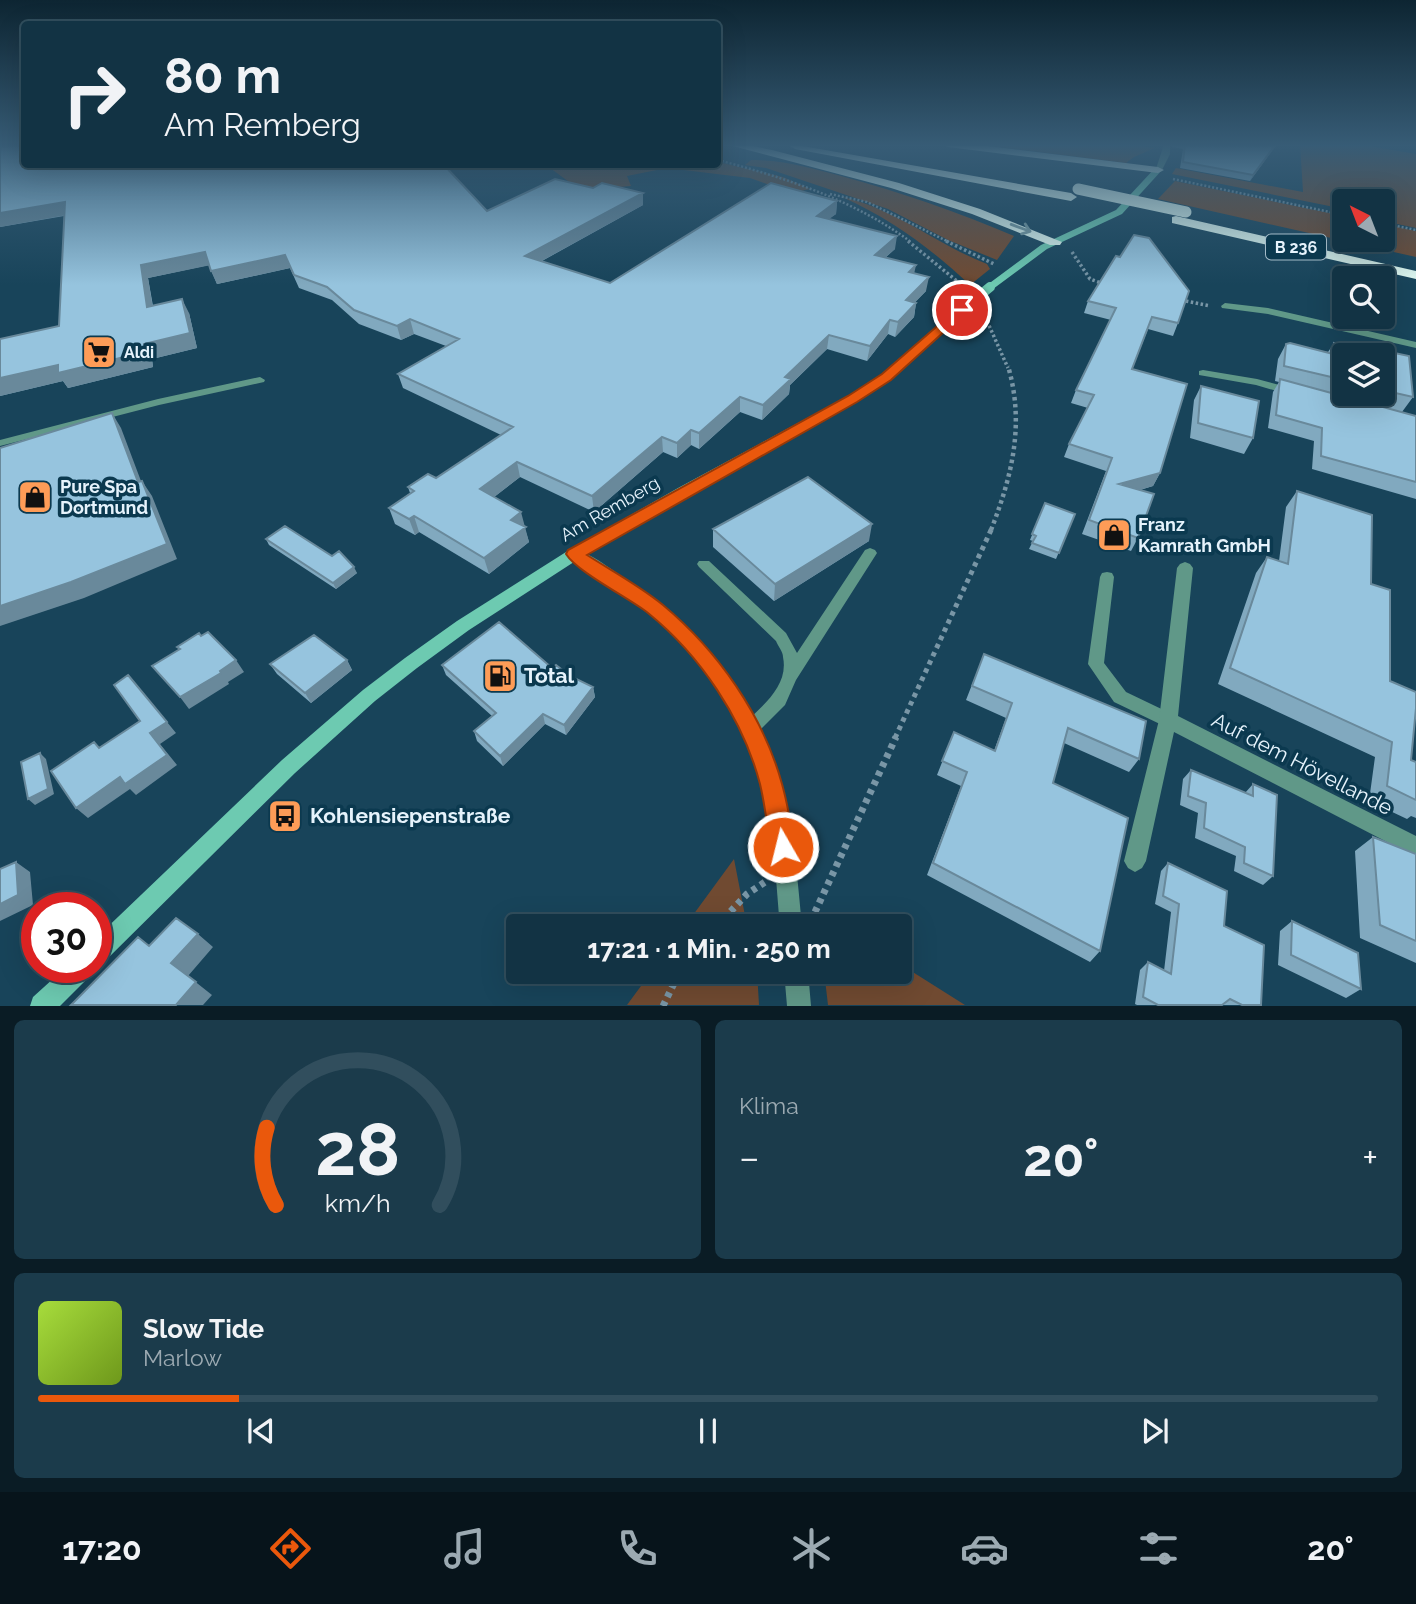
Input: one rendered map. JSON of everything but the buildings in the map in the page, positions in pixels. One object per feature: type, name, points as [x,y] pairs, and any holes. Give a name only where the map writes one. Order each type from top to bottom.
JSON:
[{"type":"highway","points":[[910,191],[980,213],[1055,242]]},
{"type":"highway","name":"B 236","points":[[1063,191],[1075,193]]},
{"type":"highway","name":"B 236","points":[[1065,191],[1416,264]]},
{"type":"highway","name":"B 236","points":[[1181,216],[1416,275]]},
{"type":"street","name":"Am Remberg","points":[[112,938],[262,791],[345,715],[411,663],[496,603],[574,554],[852,399],[886,377],[1018,264],[1055,242],[1119,212],[1138,191]]},
{"type":"street","points":[[1203,373],[1257,382],[1310,396]]},
{"type":"street","points":[[574,554],[654,608],[679,631],[722,680],[750,729],[771,783],[796,914]]},
{"type":"street","points":[[1135,861],[1168,720],[1185,568]]},
{"type":"street","name":"Auf dem Hövellande","points":[[1168,720],[1416,847]]},
{"type":"street","points":[[42,1006],[66,983]]},
{"type":"lane","points":[[1225,306],[1268,311],[1416,345]]},
{"type":"lane","points":[[0,443],[158,402],[261,380]]},
{"type":"lane","points":[[750,729],[779,700],[790,675],[870,553]]},
{"type":"lane","points":[[704,564],[780,637],[791,656],[790,675]]},
{"type":"lane","points":[[1107,577],[1096,664],[1120,697],[1168,720]]},
{"type":"path","points":[[821,191],[897,230],[965,287]]},
{"type":"path","points":[[1233,191],[1332,212]]},
{"type":"path","points":[[829,194],[840,194],[884,210],[972,256],[997,266]]},
{"type":"path","points":[[1395,226],[1416,230]]},
{"type":"path","points":[[1068,247],[1090,279],[1107,285]]},
{"type":"path","points":[[1172,298],[1225,306]]},
{"type":"path","points":[[800,914],[991,530],[1011,473],[1017,420],[1011,374],[1000,342],[978,305]]},
{"type":"path","points":[[728,914],[747,894],[764,882],[786,873]]},
{"type":"path","points":[[663,1006],[674,984]]},
{"type":"shaded area","points":[[834,191],[891,191],[1014,236],[997,260],[948,240],[888,209]]},
{"type":"shaded area","points":[[1166,191],[1223,191],[1332,214],[1332,238],[1158,199]]},
{"type":"shaded area","points":[[1255,191],[1332,191],[1332,207]]},
{"type":"shaded area","points":[[1395,191],[1416,191],[1416,228],[1395,224]]},
{"type":"shaded area","points":[[842,197],[880,209],[987,264],[990,269],[970,285],[910,235]]},
{"type":"shaded area","points":[[1395,227],[1416,231],[1416,257],[1394,252]]},
{"type":"shaded area","points":[[734,859],[745,914],[694,914]]},
{"type":"shaded area","points":[[912,972],[965,1005],[828,1005],[826,984],[912,984]]},
{"type":"shaded area","points":[[642,984],[758,984],[759,1005],[627,1005]]},
{"type":"place","name":"Aldi","points":[[99,352]]},
{"type":"place","name":"Pure Spa Dortmund","points":[[35,497]]},
{"type":"place","name":"Franz Kamrath GmbH","points":[[1114,535]]},
{"type":"place","name":"Total","points":[[500,676]]},
{"type":"place","name":"Kohlensiepenstraße","points":[[285,816]]},
{"type":"route","points":[[783,847],[771,783],[749,726],[722,680],[679,631],[654,608],[574,554],[852,399],[886,377],[962,310]]}]
